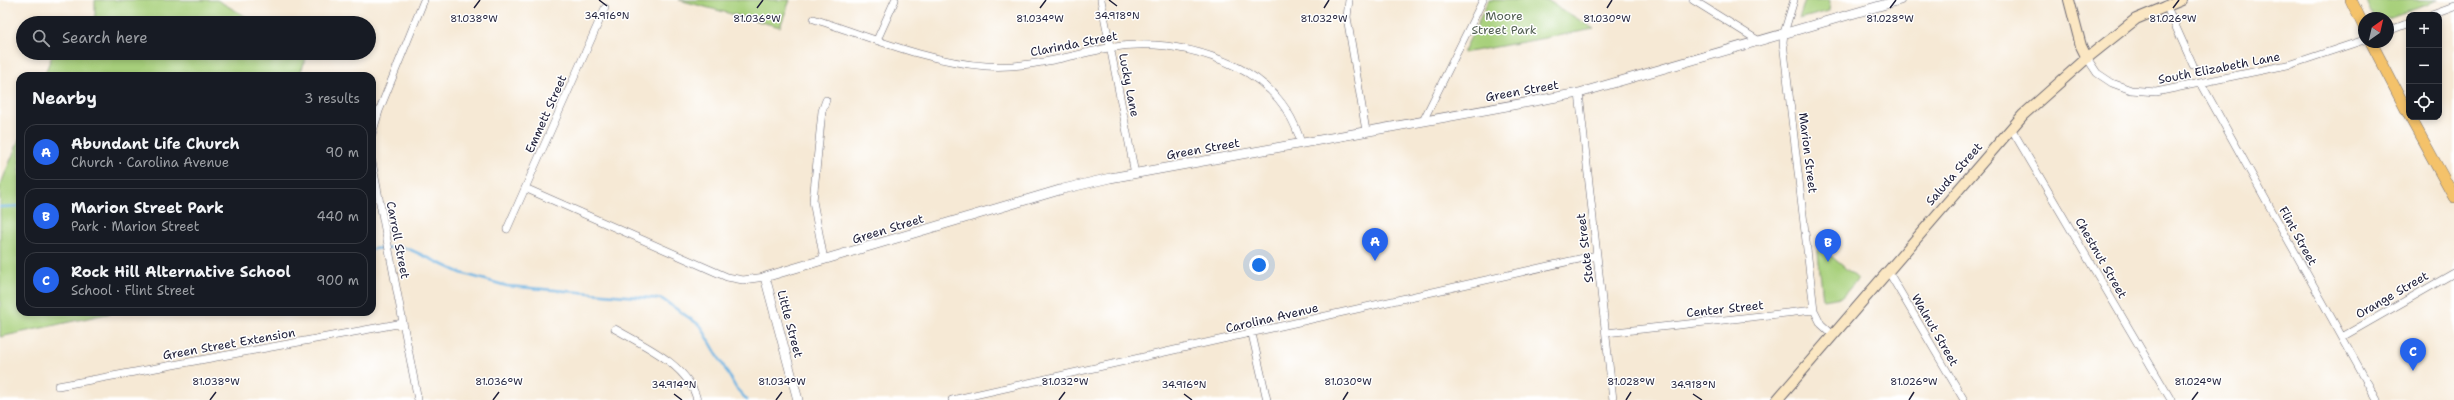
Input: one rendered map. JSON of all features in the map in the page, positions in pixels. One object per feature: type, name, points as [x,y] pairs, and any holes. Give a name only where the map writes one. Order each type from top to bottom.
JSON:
[{"type":"main road","points":[[2069,0],[2081,46],[2087,58]]},
{"type":"main road","name":"Saluda Street","points":[[1777,400],[2012,128],[2087,58],[2136,19],[2166,5],[2182,0]]},
{"type":"main road","points":[[2351,0],[2358,15]]},
{"type":"main road","points":[[2374,48],[2406,108]]},
{"type":"main road","points":[[2412,120],[2454,197]]},
{"type":"street","points":[[376,120],[424,0]]},
{"type":"street","points":[[877,40],[895,0]]},
{"type":"street","name":"Lucky Lane","points":[[1101,0],[1135,174]]},
{"type":"street","points":[[1349,0],[1347,17],[1366,131]]},
{"type":"street","points":[[1423,121],[1483,0]]},
{"type":"street","points":[[1693,0],[1759,41]]},
{"type":"street","name":"Marion Street","points":[[1794,0],[1784,34],[1814,310]]},
{"type":"street","name":"Green Street","points":[[525,188],[727,276],[743,280],[765,277],[1063,189],[1366,131],[1579,93],[1900,0]]},
{"type":"street","points":[[2166,5],[2193,65]]},
{"type":"street","points":[[2440,12],[2454,7]]},
{"type":"street","name":"Emmett Street","points":[[507,229],[605,8]]},
{"type":"street","name":"Clarinda Street","points":[[814,19],[956,64],[1002,67],[1044,62],[1110,48],[1153,44],[1184,47],[1215,57],[1242,69],[1263,83],[1277,96],[1296,126],[1302,143]]},
{"type":"street","points":[[2394,29],[2406,24]]},
{"type":"street","name":"South Elizabeth Lane","points":[[2087,58],[2101,76],[2131,90],[2156,92],[2299,62],[2358,42]]},
{"type":"street","name":"Flint Street","points":[[2201,83],[2376,400]]},
{"type":"street","name":"State Street","points":[[1579,93],[1613,400]]},
{"type":"street","points":[[824,260],[814,211],[813,192],[822,111],[826,100]]},
{"type":"street","name":"Chestnut Street","points":[[2012,128],[2171,400]]},
{"type":"street","name":"Carroll Street","points":[[376,183],[418,400]]},
{"type":"street","name":"Carolina Avenue","points":[[952,400],[1252,334],[1597,255]]},
{"type":"street","name":"Walnut Street","points":[[1888,271],[1964,400]]},
{"type":"street","name":"Orange Street","points":[[2342,337],[2454,273]]},
{"type":"street","name":"Little Street","points":[[765,277],[798,400]]},
{"type":"street","points":[[1814,310],[1821,324],[1833,335]]},
{"type":"street","name":"Center Street","points":[[1606,333],[1814,310]]},
{"type":"street","name":"Green Street Extension","points":[[58,386],[403,323]]},
{"type":"street","points":[[615,328],[644,345],[679,371],[692,386],[697,400]]},
{"type":"street","points":[[1252,334],[1267,400]]},
{"type":"green space","points":[[95,0],[217,0],[245,16],[95,16]]},
{"type":"green space","points":[[679,0],[790,0],[780,27]]},
{"type":"green space","name":"Moore Street Park","points":[[1489,0],[1547,0],[1594,29],[1463,53]]},
{"type":"green space","points":[[1805,0],[1830,0],[1829,11],[1799,19]]},
{"type":"green space","points":[[2366,0],[2438,0],[2394,16],[2394,12],[2371,12]]},
{"type":"green space","points":[[50,60],[305,60],[301,72],[46,72]]},
{"type":"green space","points":[[16,147],[16,316],[97,316],[0,337],[0,186]]},
{"type":"green space","points":[[1817,244],[1858,279],[1842,297],[1823,300]]},
{"type":"waterway","points":[[0,207],[16,206]]},
{"type":"waterway","points":[[376,249],[400,247],[409,249],[461,273],[507,286],[662,299],[701,326],[736,388],[747,400]]},
{"type":"place","name":"Abundant Life Church","points":[[1375,261]]},
{"type":"place","name":"Marion Street Park","points":[[1828,262]]},
{"type":"place","name":"Rock Hill Alternative School","points":[[2413,371]]}]
